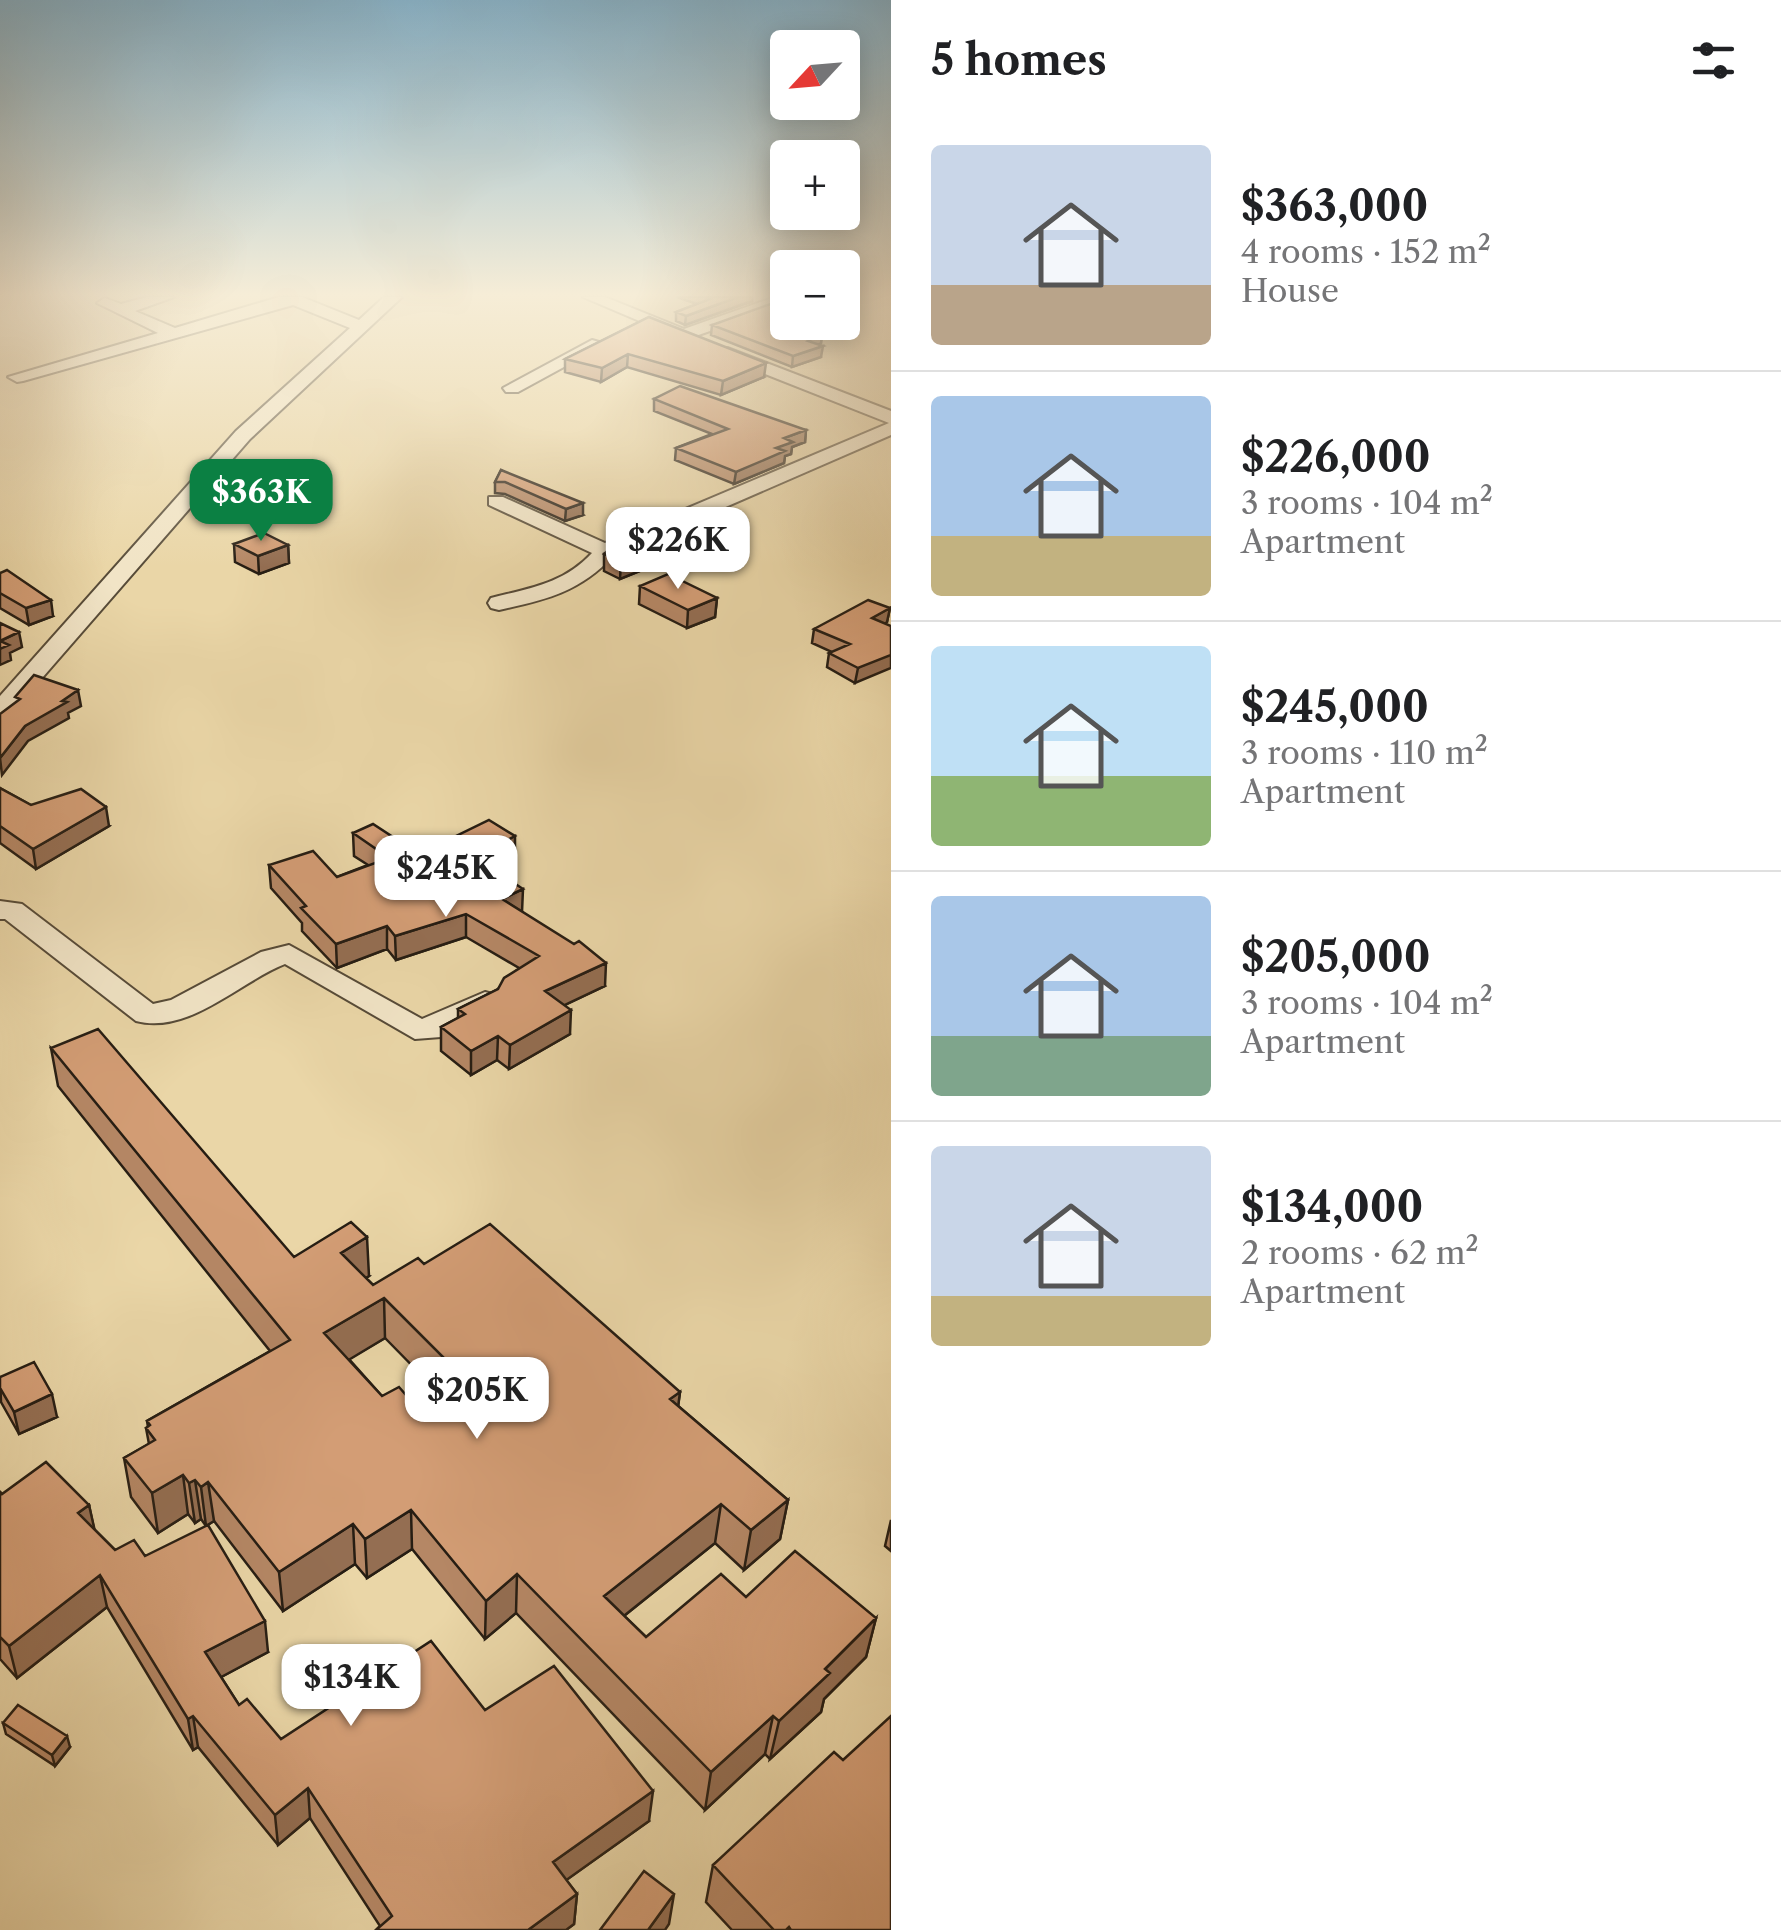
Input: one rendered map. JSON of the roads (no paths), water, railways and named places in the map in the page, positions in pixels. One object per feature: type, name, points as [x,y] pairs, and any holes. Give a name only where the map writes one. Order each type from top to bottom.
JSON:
[{"type":"street","points":[[0,711],[243,435],[296,387]]},
{"type":"street","points":[[814,387],[891,418]]},
{"type":"street","points":[[499,603],[558,590],[583,577],[605,551],[891,428]]},
{"type":"street","points":[[496,500],[605,551]]},
{"type":"street","points":[[0,910],[12,910],[147,1014],[171,1010],[270,957],[290,954],[415,1028],[430,1030],[485,1002]]}]
